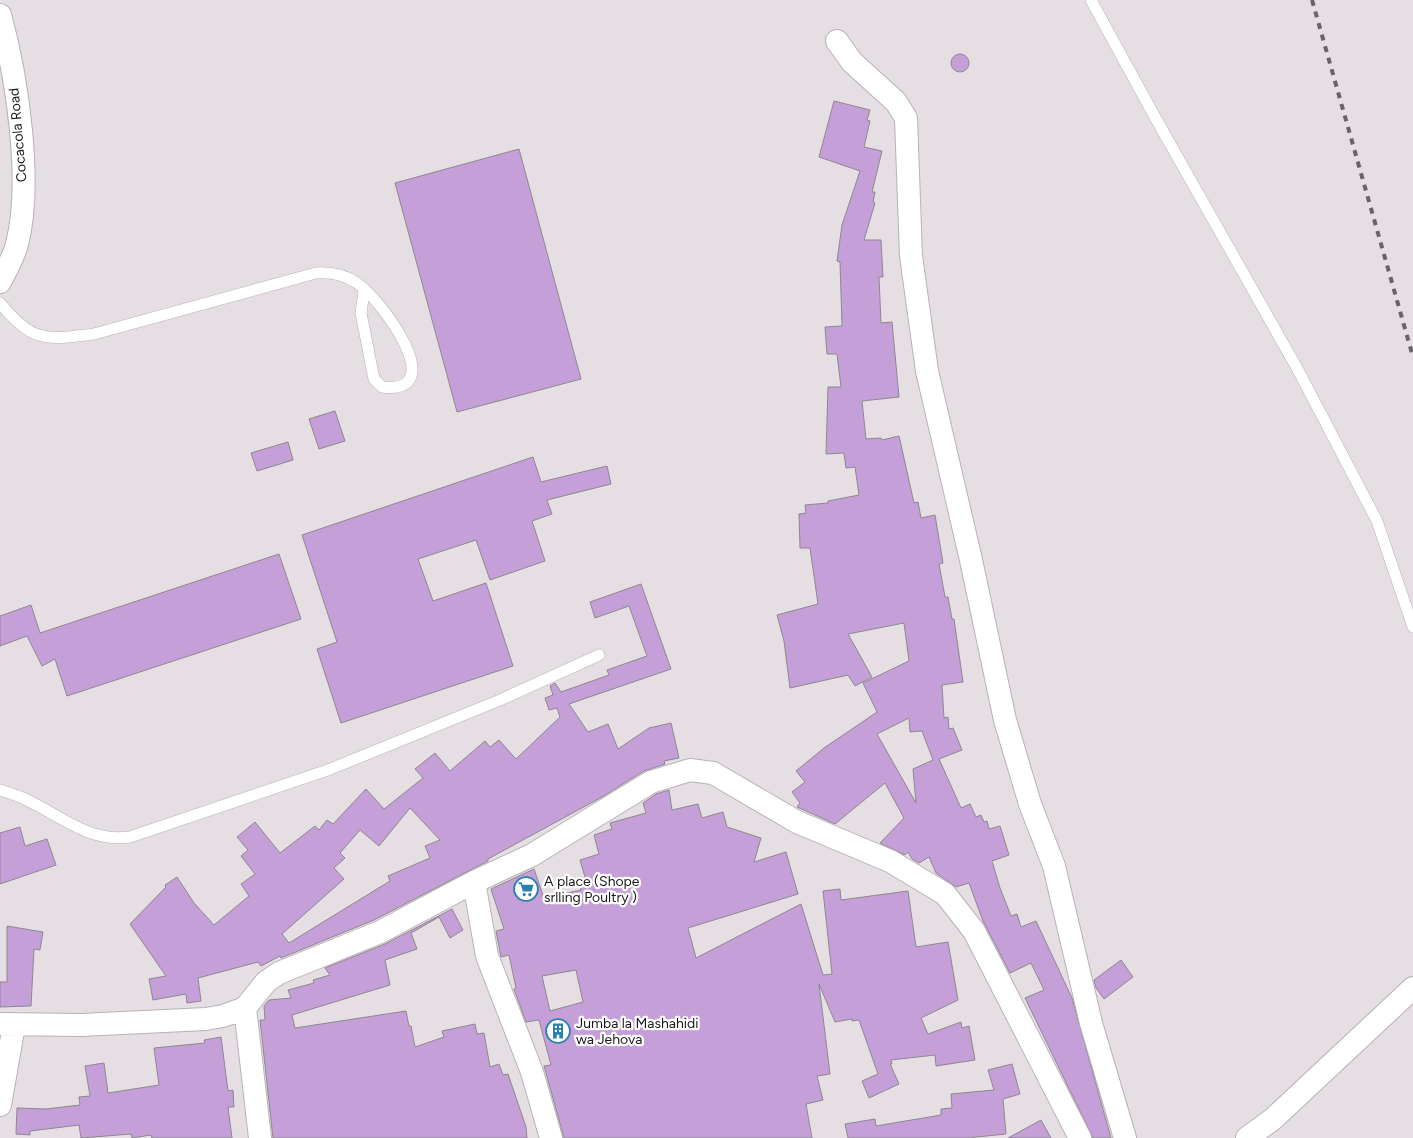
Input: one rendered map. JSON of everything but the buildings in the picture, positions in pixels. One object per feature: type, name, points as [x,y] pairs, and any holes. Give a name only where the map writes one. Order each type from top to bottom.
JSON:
[{"type":"street","name":"Cocacola Road","points":[[0,15],[15,90],[23,155],[23,207],[17,245],[0,282]]},
{"type":"street","points":[[837,41],[852,62],[896,102],[906,118],[911,256],[929,379],[971,560],[1005,720],[1030,804],[1054,866],[1094,1032],[1125,1138]]},
{"type":"street","points":[[0,1105],[7,1024],[80,1025],[206,1019],[245,1008],[266,982],[279,973],[388,928],[474,882],[532,855],[651,782],[690,770],[713,773],[797,822],[890,862],[945,894],[974,931],[1080,1138]]},
{"type":"street","points":[[474,882],[487,956],[532,1072],[551,1138]]},
{"type":"street","points":[[1247,1138],[1273,1119],[1413,988]]},
{"type":"street","points":[[245,1008],[260,1138]]},
{"type":"lane","points":[[1091,0],[1165,137],[1297,368],[1377,521],[1413,627]]},
{"type":"lane","points":[[0,303],[19,326],[38,336],[60,338],[94,334],[316,273],[334,274],[351,279],[364,291],[391,318],[404,342],[412,365],[412,376],[408,383],[403,386],[382,387],[374,379],[361,313],[364,291]]},
{"type":"lane","points":[[0,790],[27,800],[89,834],[107,838],[130,837],[328,770],[500,700],[599,655]]},
{"type":"railway","points":[[1312,0],[1413,357]]},
{"type":"place","name":"A place (Shope srlling Poultry )","points":[[526,889]]},
{"type":"place","name":"Jumba la Mashahidi wa Jehova","points":[[558,1031]]}]
